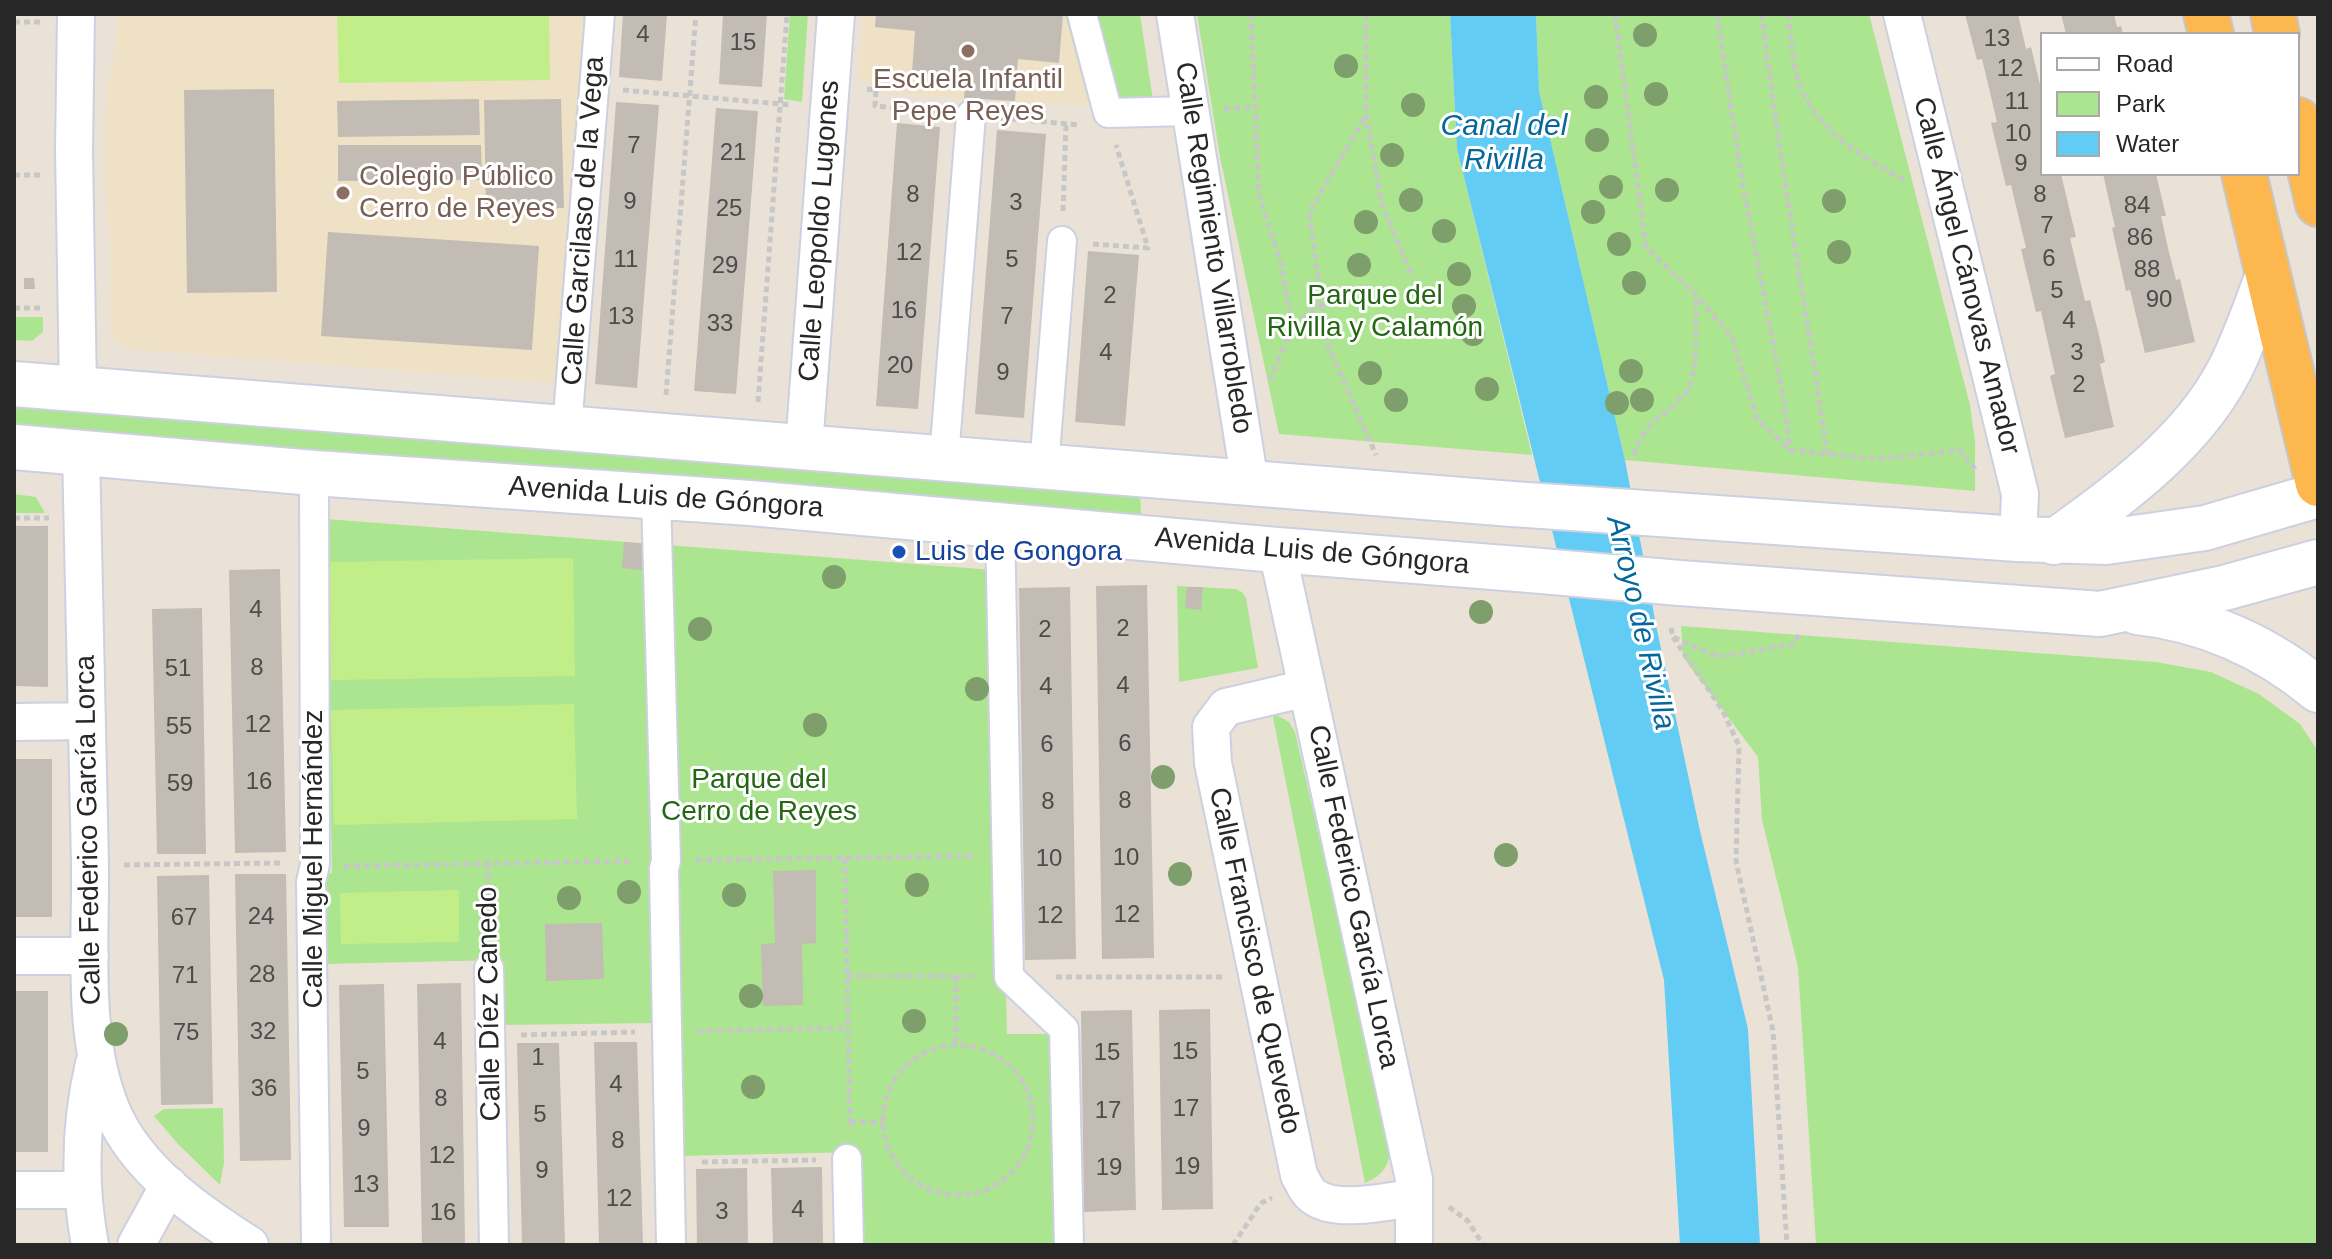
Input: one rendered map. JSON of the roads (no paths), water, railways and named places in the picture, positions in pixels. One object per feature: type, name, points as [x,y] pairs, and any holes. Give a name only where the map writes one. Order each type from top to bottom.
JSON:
[{"type":"highway","points":[[2300,128],[2318,204]]},
{"type":"highway","points":[[2244,176],[2318,484]]},
{"type":"main road","points":[[2036,540],[2145,472],[2196,417],[2228,373],[2268,275]]},
{"type":"main road","points":[[14,384],[1512,504],[2036,540],[2106,542],[2205,528],[2318,495]]},
{"type":"main road","name":"Avenida Luis de Góngora","points":[[14,447],[314,473],[656,496],[1680,583],[2100,614],[2224,588],[2318,562]]},
{"type":"main road","points":[[2119,610],[2154,614],[2227,635],[2262,650],[2318,690]]},
{"type":"street","name":"Calle Garcilaso de la Vega","points":[[567,428],[600,14]]},
{"type":"street","name":"Calle Leopoldo Lugones","points":[[804,447],[836,14]]},
{"type":"street","points":[[1082,14],[1108,113],[1191,111]]},
{"type":"street","name":"Calle Regimiento Villarrobledo","points":[[1175,14],[1250,483]]},
{"type":"street","name":"Calle Ángel Cánovas Amador","points":[[1902,14],[2020,494],[2036,540]]},
{"type":"street","points":[[61,18],[74,151],[78,389]]},
{"type":"street","points":[[944,458],[971,115]]},
{"type":"street","points":[[1044,467],[1062,241]]},
{"type":"street","name":"Calle Federico García Lorca","points":[[81,451],[90,956],[96,1055],[113,1115],[140,1157],[169,1185],[250,1245]]},
{"type":"street","name":"Calle Miguel Hernández","points":[[314,473],[315,864],[311,882],[316,1245]]},
{"type":"street","points":[[656,496],[666,861],[671,1245]]},
{"type":"street","points":[[1000,525],[1009,977],[1064,1029],[1069,1245]]},
{"type":"street","name":"Calle Federico García Lorca","points":[[1277,550],[1414,1179],[1414,1245]]},
{"type":"street","name":"Calle Francisco de Quevedo","points":[[1307,688],[1226,707],[1211,727],[1219,794],[1299,1175],[1313,1196],[1337,1206],[1414,1198]]},
{"type":"street","points":[[14,722],[87,721]]},
{"type":"street","points":[[14,956],[90,956]]},
{"type":"street","name":"Calle Díez Canedo","points":[[489,968],[494,1245]]},
{"type":"street","points":[[90,1245],[82,1190],[85,1101],[96,1055]]},
{"type":"street","points":[[847,1159],[849,1245]]},
{"type":"street","points":[[136,1245],[169,1185]]},
{"type":"street","points":[[14,1190],[82,1190]]},
{"type":"water","name":"Canal del Rivilla","points":[[1450,14],[1536,14],[1539,91],[1625,460],[1700,831],[1748,1029],[1760,1245],[1680,1245],[1664,980],[1457,149]]},
{"type":"place","name":"Escuela Infantil Pepe Reyes","points":[[968,51]]},
{"type":"place","name":"Colegio Público Cerro de Reyes","points":[[343,193]]},
{"type":"place","name":"Luis de Gongora","points":[[899,552]]},
{"type":"park label","name":"Parque del Rivilla y Calamón","points":[[1375,312]]},
{"type":"park label","name":"Parque del Cerro de Reyes","points":[[759,796]]},
{"type":"water label","name":"Arroyo de Rivilla","points":[[1640,623]]}]
